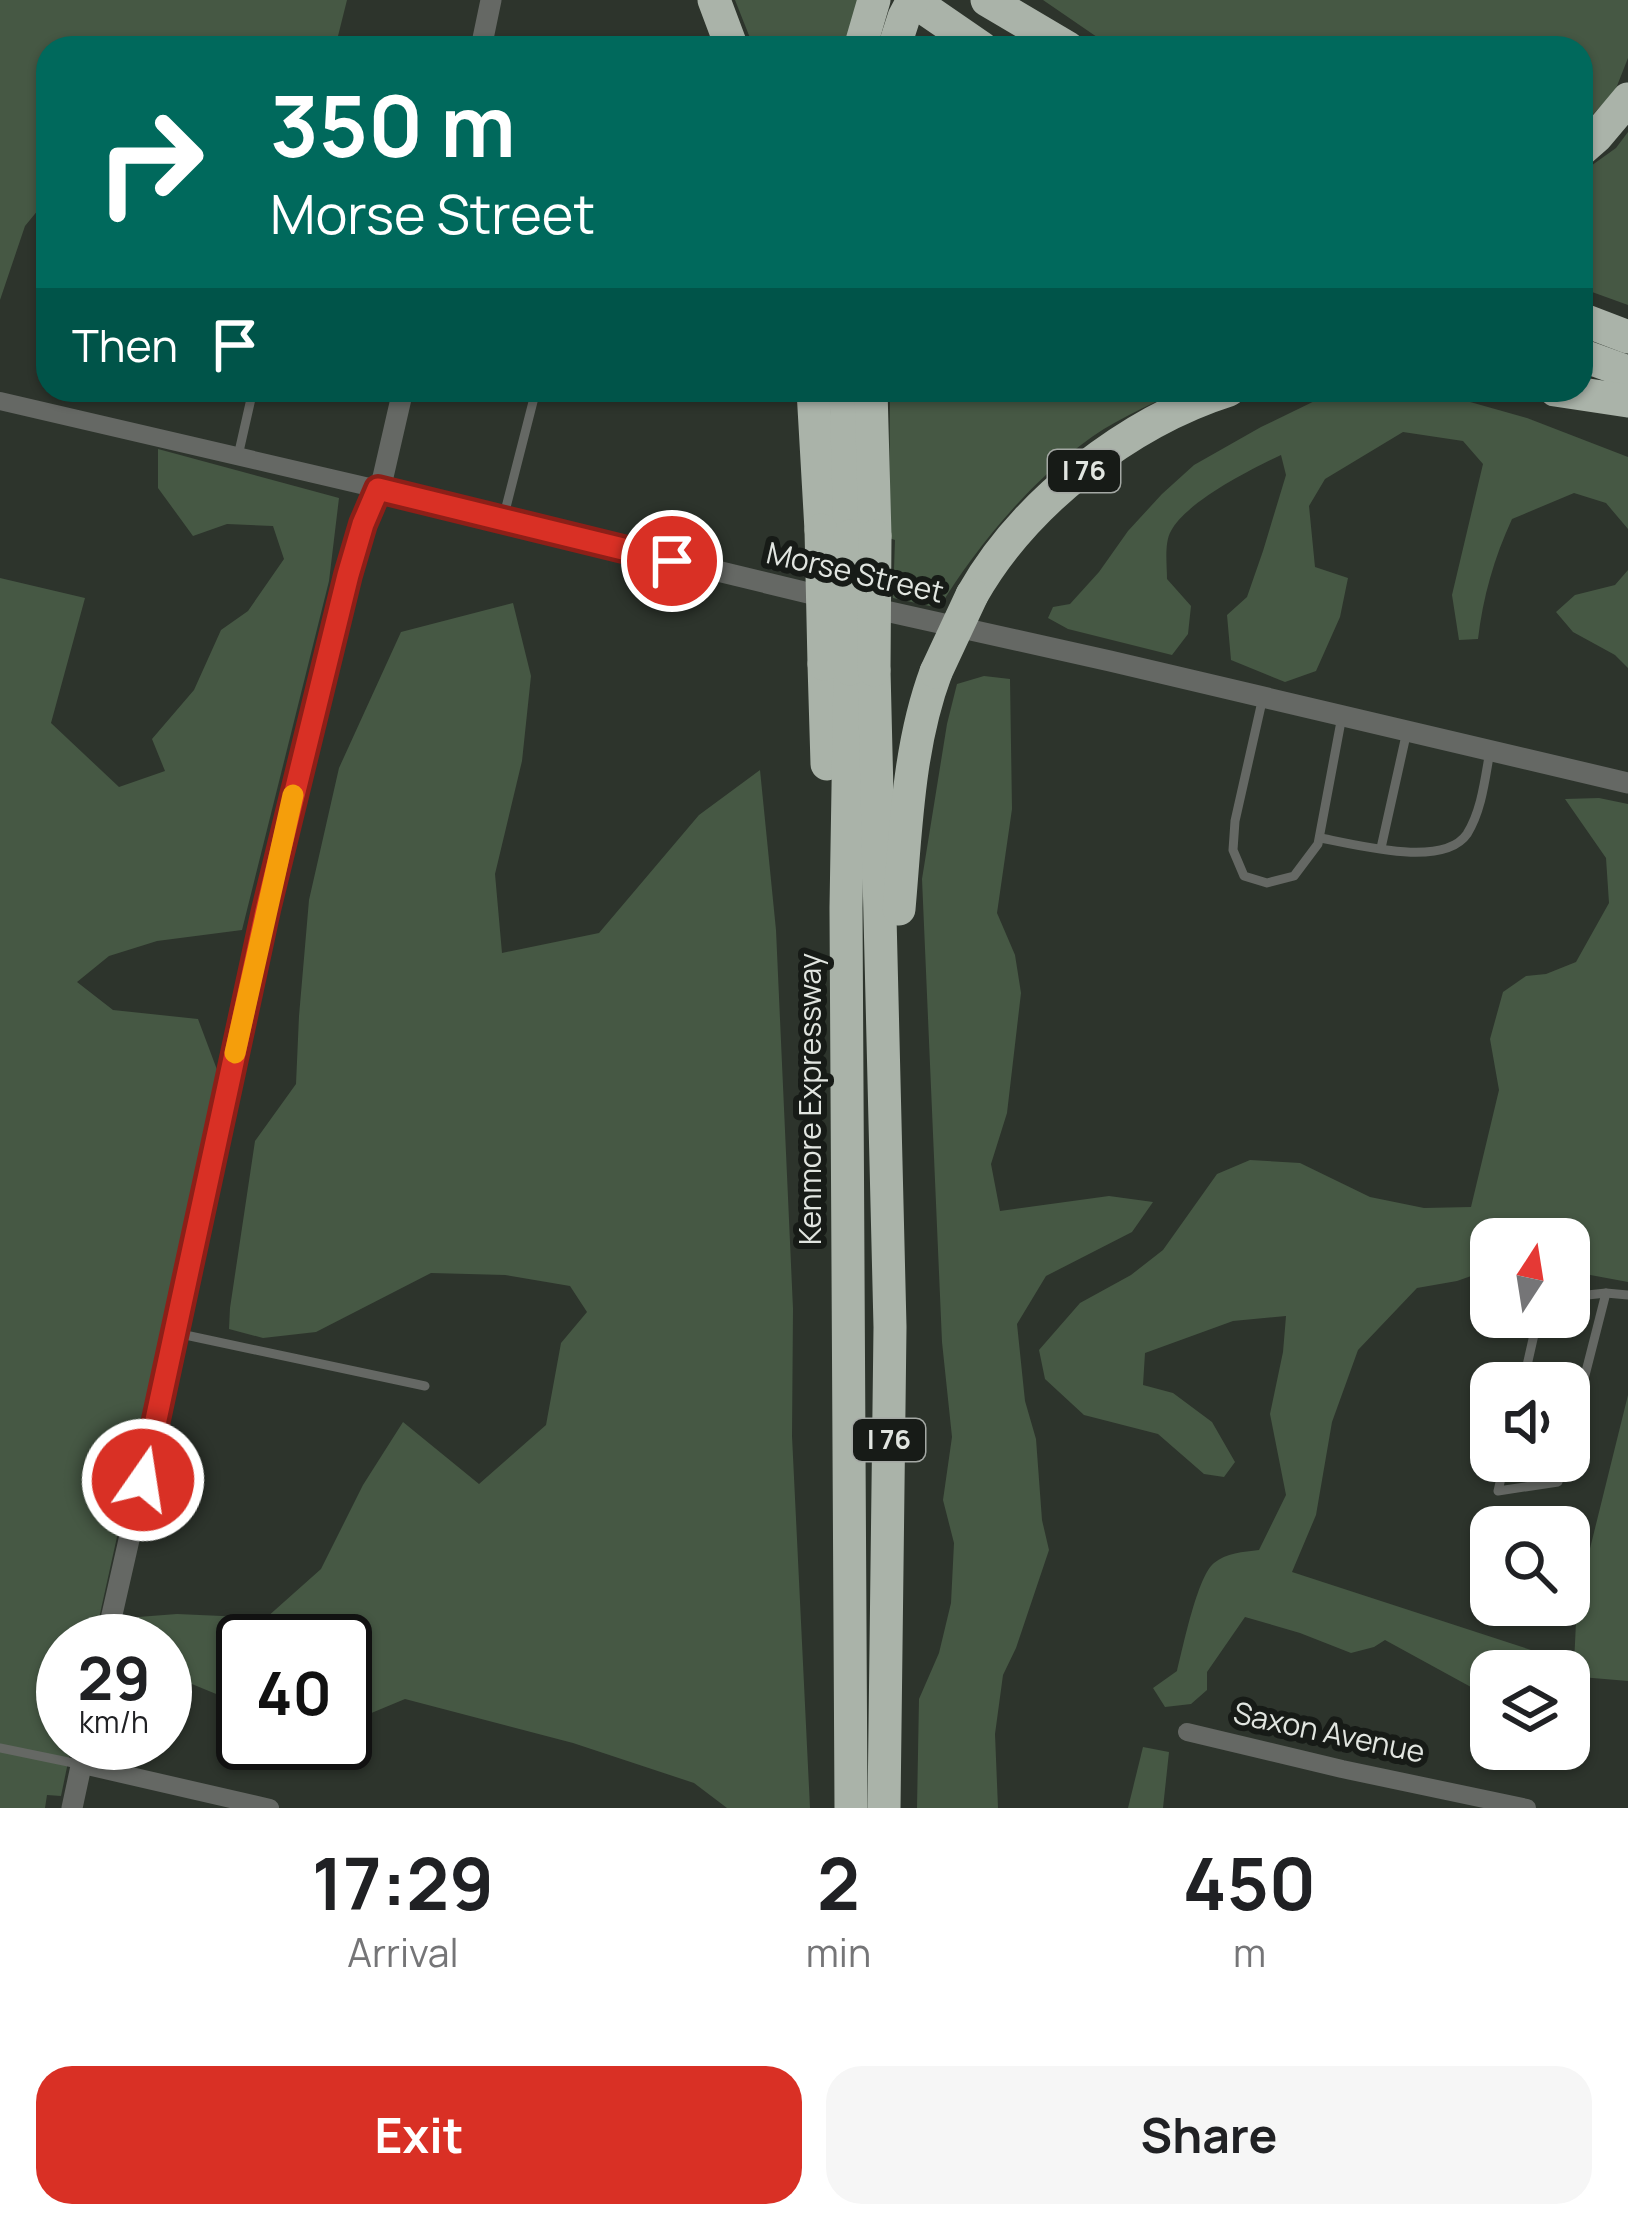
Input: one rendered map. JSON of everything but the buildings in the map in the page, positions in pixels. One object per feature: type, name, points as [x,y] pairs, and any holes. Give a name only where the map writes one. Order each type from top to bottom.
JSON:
[{"type":"highway","points":[[714,0],[728,36]]},
{"type":"highway","points":[[863,36],[874,0]]},
{"type":"highway","points":[[898,36],[913,0],[965,36]]},
{"type":"highway","points":[[986,0],[1048,36]]},
{"type":"highway","points":[[1593,138],[1628,99]]},
{"type":"highway","points":[[1593,324],[1628,337]]},
{"type":"highway","points":[[1593,360],[1628,373]]},
{"type":"highway","points":[[1593,396],[1628,401]]},
{"type":"highway","points":[[816,402],[849,534]]},
{"type":"highway","points":[[846,402],[849,668],[884,1072]]},
{"type":"highway","points":[[849,668],[849,534],[869,402]]},
{"type":"highway","name":"I 76","points":[[884,1808],[890,1327],[884,1072],[909,794],[925,701],[971,595],[1029,520],[1121,441],[1197,402]]},
{"type":"highway","name":"Kenmore Expressway","points":[[849,668],[834,994],[848,1233],[851,1808]]},
{"type":"street","points":[[484,36],[491,0]]},
{"type":"street","name":"Morse Street","points":[[0,401],[1628,783]]},
{"type":"street","points":[[112,1614],[266,910],[348,575],[378,489],[400,402]]},
{"type":"street","name":"Saxon Avenue","points":[[1187,1732],[1527,1808]]},
{"type":"street","points":[[72,1808],[80,1770]]},
{"type":"street","points":[[139,1770],[270,1808]]},
{"type":"lane","points":[[238,456],[250,402]]},
{"type":"lane","points":[[503,519],[533,402]]},
{"type":"lane","points":[[1263,697],[1235,821],[1233,850],[1244,876],[1267,883],[1294,876],[1318,844],[1342,716]]},
{"type":"lane","points":[[1382,848],[1407,731]]},
{"type":"lane","points":[[1320,838],[1428,852],[1456,845],[1480,805],[1490,751]]},
{"type":"lane","points":[[1588,1362],[1606,1293]]},
{"type":"lane","points":[[1590,1295],[1628,1294]]},
{"type":"lane","points":[[176,1333],[425,1387]]},
{"type":"lane","points":[[1500,1482],[1498,1491],[1558,1482]]},
{"type":"lane","points":[[0,1748],[36,1751]]},
{"type":"green space","points":[[0,0],[347,0],[338,36],[36,36],[36,213],[25,226],[0,300]]},
{"type":"green space","points":[[735,0],[860,0],[852,36],[749,36]]},
{"type":"green space","points":[[1043,0],[1628,0],[1628,58],[1615,91],[1593,114],[1593,36],[1096,36]]},
{"type":"green space","points":[[1628,132],[1628,305],[1593,292],[1593,164]]},
{"type":"green space","points":[[890,402],[1156,402],[1104,429],[1041,480],[1002,521],[939,608],[893,598],[895,540],[889,538]]},
{"type":"green space","points":[[1312,402],[1470,402],[1628,457],[1628,529],[1606,503],[1574,493],[1512,519],[1490,578],[1478,639],[1459,640],[1452,595],[1483,464],[1463,441],[1403,432],[1325,479],[1309,506],[1315,567],[1348,578],[1340,617],[1316,671],[1285,682],[1231,660],[1227,615],[1247,597],[1263,551],[1286,475],[1281,455],[1204,498],[1171,531],[1167,579],[1191,606],[1188,634],[1172,655],[1068,629],[1048,618],[1053,607],[1070,604],[1128,531],[1194,465]]},
{"type":"green space","points":[[158,449],[339,498],[329,581],[242,930],[157,941],[109,956],[77,982],[113,1010],[198,1019],[219,1075],[100,1614],[36,1614],[36,1770],[66,1770],[61,1796],[47,1795],[45,1808],[0,1808],[0,578],[85,598],[51,723],[119,787],[165,771],[152,739],[194,690],[221,630],[248,611],[284,559],[273,526],[227,524],[193,536],[158,488]]},
{"type":"green space","points":[[1628,570],[1628,668],[1615,655],[1573,632],[1556,612],[1575,595],[1615,585]]},
{"type":"green space","points":[[513,603],[531,676],[522,761],[495,874],[502,953],[599,933],[699,815],[760,770],[776,930],[810,1808],[727,1808],[694,1783],[573,1743],[405,1699],[372,1713],[372,1614],[270,1614],[321,1569],[363,1485],[403,1422],[479,1484],[546,1425],[561,1343],[587,1312],[570,1286],[505,1275],[431,1273],[316,1332],[263,1338],[229,1329],[255,1141],[296,1084],[309,900],[339,768],[401,632]]},
{"type":"green space","points":[[984,676],[1010,679],[1012,809],[997,913],[1015,955],[1021,993],[1007,1113],[991,1164],[1000,1211],[1109,1196],[1153,1202],[1132,1232],[1046,1276],[1017,1324],[1049,1550],[1003,1675],[995,1734],[998,1808],[917,1808],[919,1699],[939,1653],[951,1603],[954,1543],[943,1500],[952,1437],[942,1342],[922,879],[957,684]]},
{"type":"green space","points":[[1599,798],[1628,804],[1628,1282],[1590,1275],[1590,1218],[1470,1218],[1470,1276],[1417,1288],[1358,1350],[1332,1422],[1316,1515],[1292,1572],[1531,1650],[1470,1650],[1470,1687],[1385,1640],[1351,1653],[1245,1617],[1207,1672],[1207,1690],[1191,1704],[1165,1707],[1153,1688],[1177,1671],[1208,1571],[1224,1557],[1259,1550],[1286,1495],[1270,1414],[1286,1316],[1233,1321],[1145,1353],[1143,1385],[1173,1393],[1212,1422],[1235,1462],[1224,1477],[1204,1474],[1158,1434],[1084,1415],[1045,1379],[1039,1350],[1080,1303],[1131,1275],[1163,1250],[1217,1174],[1250,1160],[1300,1163],[1370,1197],[1424,1208],[1471,1207],[1499,1090],[1490,1039],[1503,992],[1526,976],[1576,962],[1609,903],[1606,858],[1565,799]]},
{"type":"green space","points":[[1628,1395],[1628,1681],[1590,1678],[1590,1650],[1575,1650],[1576,1626],[1590,1626],[1590,1548]]},
{"type":"green space","points":[[192,1615],[216,1616],[216,1694],[192,1684]]},
{"type":"green space","points":[[1143,1747],[1169,1752],[1163,1808],[1128,1808]]},
{"type":"slow traffic","points":[[235,1053],[293,795]]},
{"type":"route","points":[[143,1480],[266,910],[348,575],[378,489],[672,561]]}]
